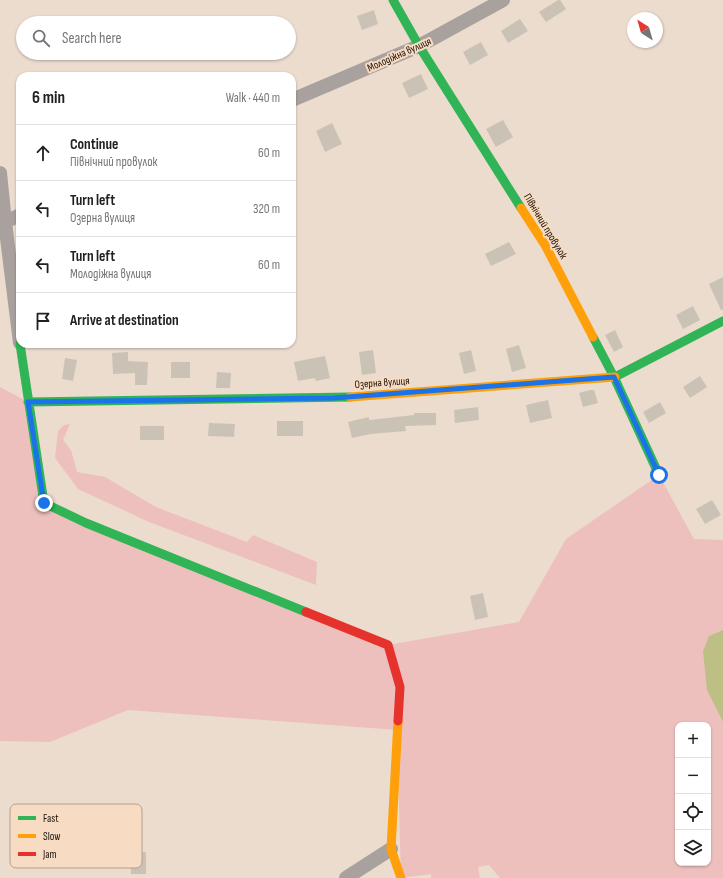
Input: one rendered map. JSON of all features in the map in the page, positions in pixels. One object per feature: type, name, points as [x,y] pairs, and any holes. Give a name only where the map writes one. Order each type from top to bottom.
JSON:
[{"type":"street","name":"Північний провулок","points":[[393,0],[419,46],[545,245],[614,377],[659,475]]},
{"type":"street","name":"Молодіжна вулиця","points":[[296,98],[419,46],[503,0]]},
{"type":"street","points":[[0,173],[16,311]]},
{"type":"street","points":[[5,222],[16,217]]},
{"type":"street","name":"Озерна вулиця","points":[[28,402],[334,398],[614,377],[723,321]]},
{"type":"street","points":[[21,348],[44,503],[86,523],[388,645],[400,687],[391,849],[401,878]]},
{"type":"street","points":[[346,878],[391,849]]},
{"type":"shaded area","points":[[0,387],[28,402],[45,503],[388,645],[519,622],[566,539],[659,475],[694,539],[723,540],[723,878],[500,878],[489,865],[478,867],[480,878],[431,878],[431,874],[401,878],[397,730],[128,710],[50,742],[0,741]]},
{"type":"shaded area","points":[[70,424],[63,440],[71,450],[77,472],[105,477],[156,507],[247,542],[253,535],[317,562],[316,585],[149,522],[78,489],[55,458],[58,431],[64,425]]},
{"type":"shaded area","points":[[723,630],[723,722],[707,690],[703,651],[709,636]]},
{"type":"building","points":[[560,0],[566,9],[546,22],[539,12]]},
{"type":"building","points":[[374,10],[378,24],[362,30],[357,16]]},
{"type":"building","points":[[520,19],[528,31],[508,43],[501,31]]},
{"type":"building","points":[[481,42],[488,55],[470,65],[463,52]]},
{"type":"building","points":[[421,74],[428,89],[409,98],[402,83]]},
{"type":"building","points":[[503,120],[513,137],[496,147],[486,129]]},
{"type":"building","points":[[332,123],[342,144],[325,152],[316,131]]},
{"type":"building","points":[[509,242],[516,254],[491,266],[485,254]]},
{"type":"building","points":[[723,277],[723,310],[721,310],[709,284]]},
{"type":"building","points":[[693,306],[700,320],[683,329],[676,315]]},
{"type":"building","points":[[615,330],[623,347],[614,352],[605,335]]},
{"type":"building","points":[[519,345],[526,368],[512,372],[506,349]]},
{"type":"building","points":[[373,350],[376,373],[362,375],[359,352]]},
{"type":"building","points":[[471,350],[476,371],[464,374],[459,353]]},
{"type":"building","points":[[128,352],[128,361],[148,362],[147,385],[135,385],[135,373],[113,374],[112,353]]},
{"type":"building","points":[[325,356],[330,378],[316,381],[315,378],[298,381],[294,362]]},
{"type":"building","points":[[65,358],[77,360],[73,381],[62,379]]},
{"type":"building","points":[[171,362],[190,362],[190,378],[171,378]]},
{"type":"building","points":[[217,372],[231,373],[230,388],[216,388]]},
{"type":"building","points":[[700,376],[707,387],[690,398],[683,387]]},
{"type":"building","points":[[594,390],[598,403],[583,407],[579,393]]},
{"type":"building","points":[[548,400],[552,418],[530,423],[526,405]]},
{"type":"building","points":[[660,402],[666,413],[649,423],[643,412]]},
{"type":"building","points":[[478,407],[479,420],[455,423],[454,410]]},
{"type":"building","points":[[414,413],[436,413],[436,425],[405,426],[406,431],[370,434],[352,438],[348,422],[369,417],[369,420],[414,415]]},
{"type":"building","points":[[277,421],[303,421],[303,436],[277,436]]},
{"type":"building","points":[[209,423],[235,424],[234,437],[208,436]]},
{"type":"building","points":[[140,426],[164,426],[164,440],[140,440]]},
{"type":"building","points":[[712,500],[721,515],[705,524],[696,509]]},
{"type":"building","points":[[483,593],[488,617],[475,620],[470,596]]},
{"type":"building","points":[[142,852],[146,852],[146,874],[131,874],[131,868],[142,868]]},
{"type":"traffic: fast","points":[[393,0],[419,46],[521,208]]},
{"type":"traffic: fast","points":[[615,377],[723,321]]},
{"type":"traffic: fast","points":[[593,337],[614,377],[659,475]]},
{"type":"traffic: fast","points":[[21,348],[44,503],[86,523],[306,612]]},
{"type":"traffic: fast","points":[[28,402],[350,397]]},
{"type":"traffic: slow","points":[[521,208],[545,245],[593,337]]},
{"type":"traffic: slow","points":[[350,397],[615,377]]},
{"type":"traffic: slow","points":[[398,721],[391,849],[401,878]]},
{"type":"traffic: jam","points":[[306,612],[388,645],[400,687],[398,721]]},
{"type":"route","points":[[44,503],[28,402],[334,398],[614,377],[659,475]]}]
